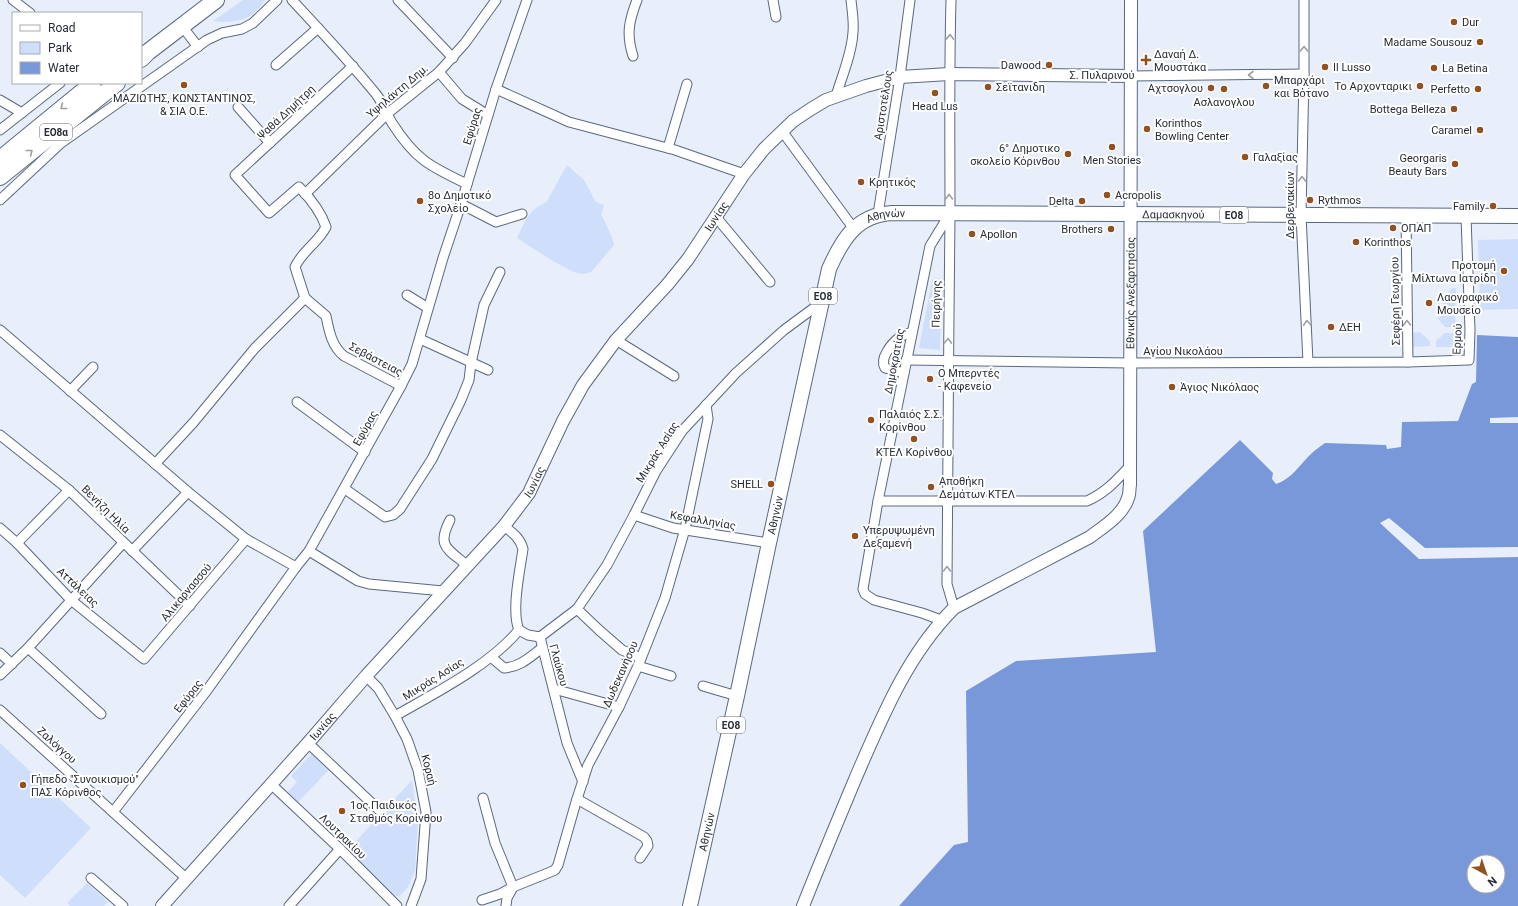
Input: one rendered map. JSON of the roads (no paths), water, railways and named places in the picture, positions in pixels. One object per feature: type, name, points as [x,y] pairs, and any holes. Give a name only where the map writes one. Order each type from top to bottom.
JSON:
[{"type":"highway","points":[[143,55],[216,0]]},
{"type":"highway","name":"ΕΟ8α","points":[[0,159],[92,84]]},
{"type":"highway","name":"ΕΟ8α","points":[[0,177],[58,138],[116,84]]},
{"type":"main road","name":"Αθηνών","points":[[690,906],[738,696],[769,543],[829,269],[843,240],[854,229],[878,214],[950,214]]},
{"type":"main road","name":"Δαμασκηνού","points":[[950,214],[1518,216]]},
{"type":"street","points":[[13,0],[29,12]]},
{"type":"street","points":[[142,83],[207,40],[222,33],[242,29],[253,23],[277,0]]},
{"type":"street","points":[[292,0],[353,66],[377,96],[388,113],[391,121],[410,149],[433,168],[467,184]]},
{"type":"street","points":[[398,0],[453,58]]},
{"type":"street","name":"Υψηλάντη Δημ.","points":[[306,194],[388,113],[439,72],[453,58],[479,25],[496,0]]},
{"type":"street","name":"Εφύρας","points":[[113,812],[206,693],[309,551],[345,489],[401,386],[412,364],[443,258],[496,89],[527,0]]},
{"type":"street","points":[[633,56],[629,22],[637,0]]},
{"type":"street","points":[[773,0],[776,17]]},
{"type":"street","points":[[836,96],[853,33],[851,0]]},
{"type":"street","name":"Αριστοτέλους","points":[[878,214],[900,77],[910,0]]},
{"type":"street","name":"Πειρήνης","points":[[951,0],[949,74],[950,214],[947,584],[954,608]]},
{"type":"street","name":"Εθνικής Ανεξαρτησίας","points":[[803,906],[826,848],[888,705],[907,669],[927,638],[941,620],[954,608],[1090,537],[1122,510],[1128,498],[1130,485],[1131,0]]},
{"type":"street","name":"Δερβενακίων","points":[[1304,0],[1301,215],[1308,362]]},
{"type":"street","points":[[182,26],[198,47]]},
{"type":"street","points":[[276,65],[318,28]]},
{"type":"street","name":"Ψαθά Δημήτρη","points":[[306,194],[299,187],[269,213],[235,175],[353,66]]},
{"type":"street","points":[[439,72],[462,99],[488,115]]},
{"type":"street","name":"Σ. Πυλαρινού","points":[[900,77],[949,74],[1130,76],[1304,74]]},
{"type":"street","name":"Ιωνίας","points":[[162,906],[366,676],[504,526],[529,493],[562,421],[583,385],[616,340],[666,286],[688,259],[744,174],[764,149],[782,131],[806,111],[836,96],[900,77]]},
{"type":"street","points":[[0,130],[59,84]]},
{"type":"street","points":[[0,200],[58,138],[141,84]]},
{"type":"street","points":[[668,148],[687,84]]},
{"type":"street","points":[[496,89],[569,122],[668,148],[744,174]]},
{"type":"street","points":[[0,100],[22,113]]},
{"type":"street","points":[[238,106],[270,143]]},
{"type":"street","points":[[782,131],[854,229]]},
{"type":"street","points":[[155,464],[193,423],[255,348],[305,298],[295,267],[299,258],[323,234],[326,227],[324,220],[306,194]]},
{"type":"street","points":[[461,204],[496,222],[522,214]]},
{"type":"street","name":"Δημοκρατίας","points":[[941,620],[922,613],[874,600],[865,594],[863,589],[878,501],[930,246],[950,214]]},
{"type":"street","name":"Σεφέρη Γεωργίου","points":[[1406,215],[1408,362]]},
{"type":"street","points":[[716,216],[770,282]]},
{"type":"street","name":"Ερμού","points":[[1460,360],[1468,360],[1470,330],[1466,216]]},
{"type":"street","points":[[345,489],[385,517],[393,515],[400,509],[432,459],[453,418],[469,380],[471,363],[484,305],[500,272]]},
{"type":"street","points":[[407,295],[428,308]]},
{"type":"street","name":"Σεβάστειας","points":[[305,298],[326,316],[328,328],[337,351],[401,386]]},
{"type":"street","name":"Μικράς Ασίας","points":[[540,637],[577,609],[607,564],[634,516],[656,471],[682,431],[736,373],[784,330],[822,302]]},
{"type":"street","points":[[0,330],[155,464],[246,539],[296,567]]},
{"type":"street","points":[[904,373],[885,368],[883,364],[884,357],[890,347],[900,337],[912,332]]},
{"type":"street","points":[[420,338],[488,370]]},
{"type":"street","points":[[616,340],[674,376]]},
{"type":"street","name":"Αγίου Νικολάου","points":[[906,360],[1130,363],[1408,362],[1460,360]]},
{"type":"street","points":[[70,391],[92,367]]},
{"type":"street","points":[[297,402],[365,452]]},
{"type":"street","name":"Δωδεκανήσου","points":[[482,900],[500,894],[513,887],[555,870],[558,865],[588,765],[619,707],[640,662],[665,598],[685,529],[708,419],[706,405]]},
{"type":"street","name":"Βενήζη Ηλία","points":[[0,435],[69,490],[190,606]]},
{"type":"street","points":[[878,501],[1087,501],[1099,495],[1111,486],[1129,467]]},
{"type":"street","points":[[17,543],[69,490]]},
{"type":"street","points":[[132,551],[188,492]]},
{"type":"street","name":"Κεφαλληνίας","points":[[634,516],[673,528],[769,543]]},
{"type":"street","points":[[450,520],[444,531],[444,544],[468,566]]},
{"type":"street","points":[[504,526],[517,536],[523,549],[516,606],[517,625],[519,630]]},
{"type":"street","name":"Αττάλειας","points":[[0,528],[17,543],[71,600],[144,659]]},
{"type":"street","name":"Αλικαρνασσού","points":[[144,659],[246,539]]},
{"type":"street","points":[[0,675],[28,648],[123,543]]},
{"type":"street","points":[[309,551],[358,581],[369,584],[443,591]]},
{"type":"street","points":[[577,609],[622,650],[640,662],[671,676]]},
{"type":"street","name":"Μικράς Ασίας","points":[[396,716],[491,657],[510,641],[519,630]]},
{"type":"street","name":"Γλαύκου","points":[[519,630],[528,635],[540,637],[567,743],[583,782]]},
{"type":"street","points":[[28,648],[101,714]]},
{"type":"street","points":[[491,657],[504,668],[510,668],[521,664],[542,648]]},
{"type":"street","points":[[0,653],[12,664]]},
{"type":"street","name":"Κοραή","points":[[366,676],[378,688],[396,716],[408,739],[416,760],[426,812],[421,879],[411,906]]},
{"type":"street","points":[[703,686],[738,696]]},
{"type":"street","points":[[554,690],[619,707]]},
{"type":"street","name":"Ζαλόγγου","points":[[0,710],[187,879]]},
{"type":"street","points":[[308,743],[379,810]]},
{"type":"street","name":"Λουτρακίου","points":[[271,784],[340,849],[396,906]]},
{"type":"street","points":[[483,798],[495,843],[513,887],[507,898],[506,906]]},
{"type":"street","points":[[577,799],[644,837],[648,846],[640,858]]},
{"type":"street","points":[[289,906],[340,849]]},
{"type":"street","points":[[91,878],[123,906]]},
{"type":"water","points":[[1477,335],[1518,337],[1518,417],[1490,418],[1490,423],[1518,423],[1518,547],[1425,548],[1389,518],[1380,523],[1419,559],[1518,557],[1518,906],[899,906],[954,845],[968,842],[966,691],[1016,661],[1156,652],[1143,531],[1240,440],[1273,473],[1272,479],[1276,484],[1287,479],[1312,453],[1325,443],[1386,445],[1387,449],[1401,447],[1402,422],[1458,421],[1472,384],[1476,382]]},
{"type":"place","name":"Dur","points":[[1454,22]]},
{"type":"place","name":"Madame Sousouz","points":[[1480,42]]},
{"type":"place","name":"Δαναή Δ. Μουστάκα","points":[[1146,60]]},
{"type":"place","name":"Dawood","points":[[1049,65]]},
{"type":"place","name":"Il Lusso","points":[[1325,67]]},
{"type":"place","name":"La Betina","points":[[1434,68]]},
{"type":"place","name":"ΜΑΖΙΩΤΗΣ, ΚΩΝΣΤΑΝΤΙΝΟΣ, & ΣΙΑ Ο.Ε.","points":[[184,85]]},
{"type":"place","name":"Μπαρχάρι και Βὀτανο","points":[[1266,86]]},
{"type":"place","name":"Το Αρχονταρικι","points":[[1420,86]]},
{"type":"place","name":"Σεϊτανιδη","points":[[988,87]]},
{"type":"place","name":"Αχτσογλου","points":[[1211,88]]},
{"type":"place","name":"Ασλανογλου","points":[[1224,89]]},
{"type":"place","name":"Perfetto","points":[[1478,89]]},
{"type":"place","name":"Head Lus","points":[[935,93]]},
{"type":"place","name":"Bottega Belleza","points":[[1454,109]]},
{"type":"place","name":"Korinthos Bowling Center","points":[[1147,129]]},
{"type":"place","name":"Caramel","points":[[1480,130]]},
{"type":"place","name":"Men Stories","points":[[1112,147]]},
{"type":"place","name":"6° Δημοτικο σκολείο Κόρινθου","points":[[1068,154]]},
{"type":"place","name":"Γαλαξίας","points":[[1245,157]]},
{"type":"place","name":"Georgaris Beauty Bars","points":[[1455,164]]},
{"type":"place","name":"Κρητικός","points":[[861,182]]},
{"type":"place","name":"Acropolis","points":[[1107,195]]},
{"type":"place","name":"Rythmos","points":[[1310,200]]},
{"type":"place","name":"8ο Δημοτικό Σχολείο","points":[[420,201]]},
{"type":"place","name":"Delta","points":[[1082,201]]},
{"type":"place","name":"Family","points":[[1493,206]]},
{"type":"place","name":"ΟΠΑΠ","points":[[1393,228]]},
{"type":"place","name":"Brothers","points":[[1111,229]]},
{"type":"place","name":"Apollon","points":[[972,234]]},
{"type":"place","name":"Korinthos","points":[[1356,242]]},
{"type":"place","name":"Προτομή Μίλτωνα Ιατρίδη","points":[[1504,271]]},
{"type":"place","name":"Λαογραφικό Μουσείο","points":[[1429,303]]},
{"type":"place","name":"ΔΕΗ","points":[[1331,327]]},
{"type":"place","name":"Ο Μπερντές - Καφενείο","points":[[930,379]]},
{"type":"place","name":"Άγιος Νικόλαος","points":[[1172,387]]},
{"type":"place","name":"Παλαιός Σ.Σ. Κορίνθου","points":[[871,420]]},
{"type":"place","name":"ΚΤΕΛ Κορίνθου","points":[[914,439]]},
{"type":"place","name":"SHELL","points":[[771,484]]},
{"type":"place","name":"Αποθήκη Δεμάτων ΚΤΕΛ","points":[[931,487]]},
{"type":"place","name":"Υπερυψωμένη Δεξαμενή","points":[[855,536]]},
{"type":"place","name":"Γήπεδο \"Συνοικισμού\" ΠΑΣ Κόρινθος","points":[[23,785]]},
{"type":"place","name":"1ος Παιδικός Σταθμός Κορίνθου","points":[[342,811]]}]
